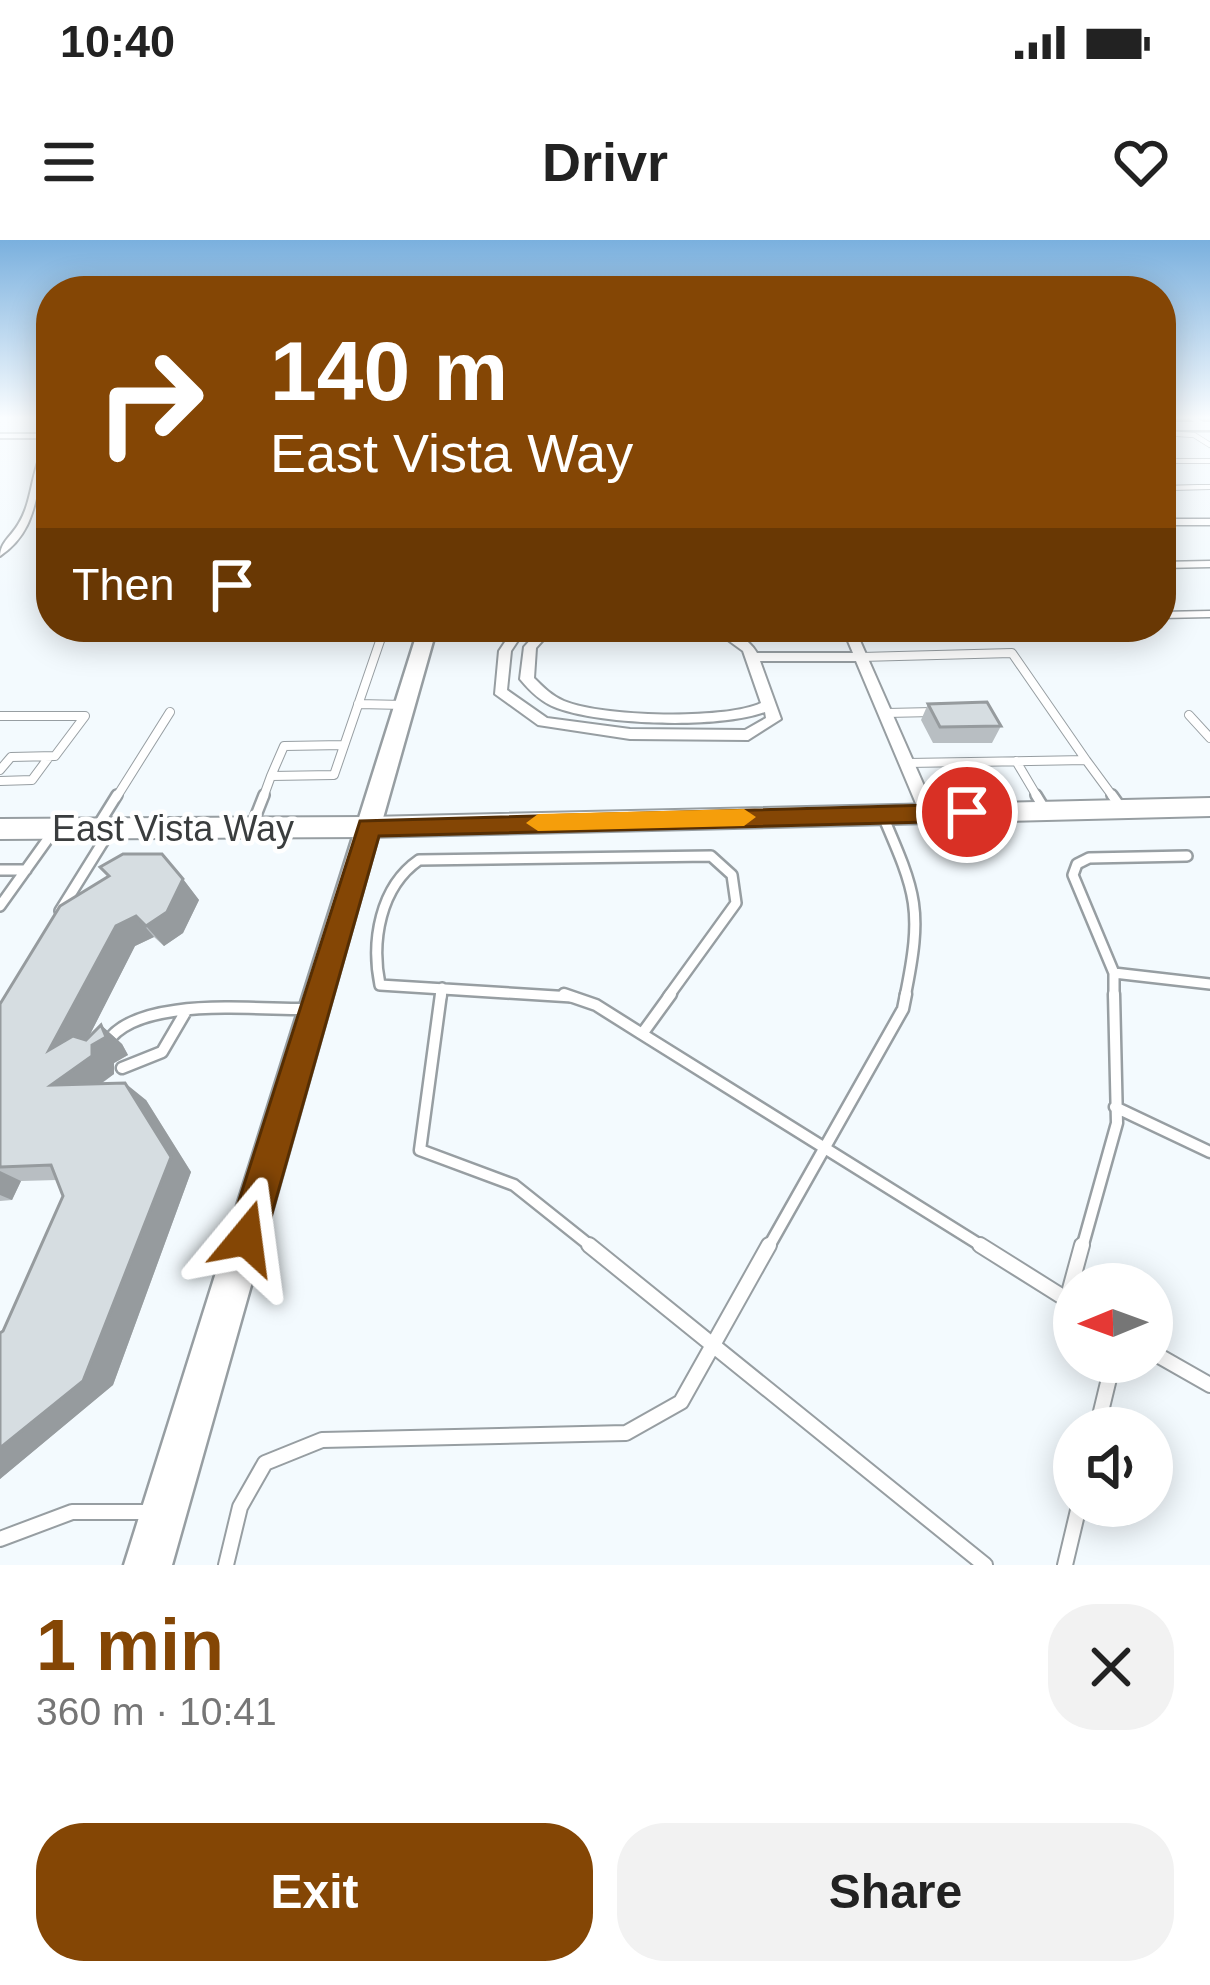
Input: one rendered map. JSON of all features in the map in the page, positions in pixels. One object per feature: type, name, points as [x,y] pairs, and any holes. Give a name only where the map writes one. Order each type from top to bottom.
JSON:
[{"type":"main road","name":"East Vista Way","points":[[0,830],[369,827],[1210,807]]},
{"type":"street","points":[[0,553],[29,519],[36,501]]},
{"type":"street","points":[[29,519],[36,518]]},
{"type":"street","points":[[148,1565],[423,642]]},
{"type":"street","points":[[511,642],[505,651],[501,695],[543,722],[624,733],[755,734],[774,719],[752,642]]},
{"type":"street","points":[[534,642],[530,647],[528,682],[564,706],[631,714],[753,715],[769,705]]},
{"type":"street","points":[[735,642],[754,657],[863,661]]},
{"type":"street","points":[[855,642],[928,813]]},
{"type":"lane","points":[[1176,488],[1210,487]]},
{"type":"lane","points":[[1176,522],[1210,521]]},
{"type":"lane","points":[[1176,565],[1210,564]]},
{"type":"lane","points":[[1176,615],[1210,614]]},
{"type":"lane","points":[[271,776],[334,775],[380,642]]},
{"type":"lane","points":[[863,661],[1012,652],[1122,809]]},
{"type":"lane","points":[[358,704],[404,705]]},
{"type":"lane","points":[[886,713],[952,711]]},
{"type":"lane","points":[[52,923],[170,712]]},
{"type":"lane","points":[[624,733],[631,714]]},
{"type":"lane","points":[[1189,715],[1210,737]]},
{"type":"lane","points":[[0,716],[85,716],[32,780],[0,781]]},
{"type":"lane","points":[[251,828],[284,746],[344,745]]},
{"type":"lane","points":[[0,770],[11,757],[50,756]]},
{"type":"lane","points":[[907,764],[1086,760]]},
{"type":"lane","points":[[1016,761],[1045,811]]},
{"type":"lane","points":[[226,1565],[240,1507],[266,1463],[322,1440],[626,1433],[681,1402],[903,1009],[920,928],[910,880],[882,814]]},
{"type":"lane","points":[[0,906],[55,829]]},
{"type":"lane","points":[[641,1035],[736,903],[736,878],[711,856],[418,860],[395,878],[376,948],[380,985],[558,992],[596,1005],[641,1035],[1053,1291]]},
{"type":"lane","points":[[1081,1263],[1117,1123],[1114,973],[1073,875],[1077,864],[1089,858],[1187,856]]},
{"type":"lane","points":[[0,870],[26,870]]},
{"type":"lane","points":[[1114,973],[1210,984]]},
{"type":"lane","points":[[442,988],[420,1150],[430,1157],[482,1168],[514,1185],[985,1565]]},
{"type":"lane","points":[[104,1049],[116,1027],[130,1017],[185,1011],[314,1009]]},
{"type":"lane","points":[[122,1068],[162,1052],[185,1011]]},
{"type":"lane","points":[[1115,1107],[1210,1152]]},
{"type":"lane","points":[[1173,1364],[1210,1385]]},
{"type":"lane","points":[[0,1539],[72,1512],[164,1513]]},
{"type":"lane","points":[[1065,1565],[1074,1527]]},
{"type":"building","points":[[987,702],[1001,726],[940,727],[928,704]]},
{"type":"building","points":[[123,854],[162,854],[183,879],[167,912],[146,926],[136,916],[116,926],[49,1050],[73,1036],[86,1040],[101,1025],[106,1037],[92,1045],[92,1056],[51,1085],[125,1083],[171,1157],[83,1381],[0,1448],[0,1333],[63,1196],[51,1165],[0,1167],[0,1004],[60,906],[109,876],[100,867]]},
{"type":"slow traffic","points":[[538,823],[744,817]]},
{"type":"route","points":[[246,1238],[369,827],[967,812]]}]
